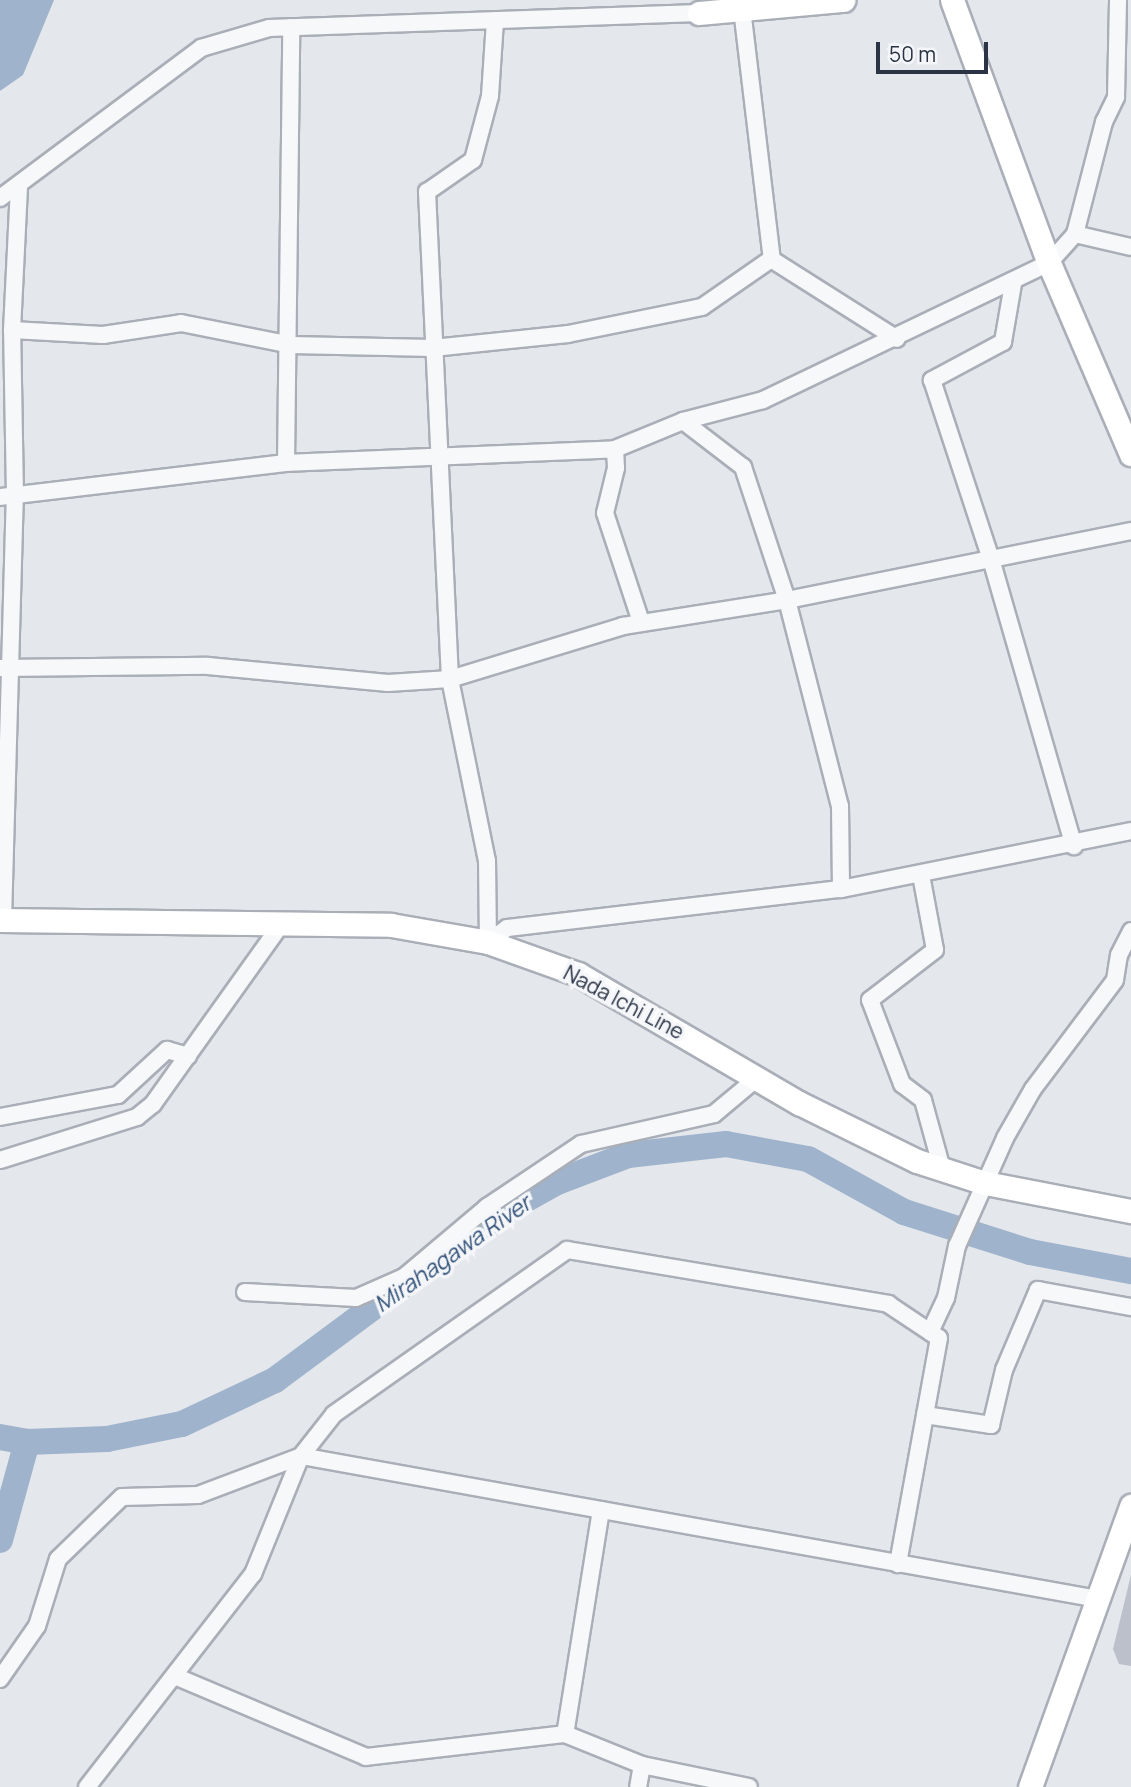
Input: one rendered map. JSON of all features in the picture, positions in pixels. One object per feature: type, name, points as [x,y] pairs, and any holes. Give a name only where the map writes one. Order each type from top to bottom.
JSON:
[{"type":"main road","points":[[699,13],[843,0]]},
{"type":"main road","points":[[952,0],[1049,263],[1131,454]]},
{"type":"main road","name":"Nada Ichi Line","points":[[1,920],[280,926],[391,925],[488,942],[578,974],[864,1138],[982,1188],[1131,1211]]},
{"type":"main road","points":[[1030,1787],[1131,1506]]},
{"type":"street","points":[[7,496],[286,463],[441,460],[615,449],[682,421],[764,400],[1013,284],[1049,263],[1074,234],[1120,79],[1118,0]]},
{"type":"street","points":[[742,9],[772,259]]},
{"type":"street","points":[[0,198],[19,187],[201,48],[291,27],[699,13]]},
{"type":"street","points":[[488,942],[487,862],[450,679],[427,192],[473,160],[490,96],[495,20]]},
{"type":"street","points":[[286,463],[291,345],[291,27]]},
{"type":"street","points":[[1,920],[7,496],[19,187]]},
{"type":"street","points":[[1074,234],[1131,247]]},
{"type":"street","points":[[772,259],[897,339]]},
{"type":"street","points":[[12,330],[103,335],[181,323],[291,345],[433,348],[568,334],[702,307],[772,259]]},
{"type":"street","points":[[1013,284],[1003,342],[932,380],[991,559],[1074,846]]},
{"type":"street","points":[[682,421],[743,467],[787,600],[840,806],[841,889]]},
{"type":"street","points":[[615,449],[616,468],[605,513],[641,622]]},
{"type":"street","points":[[5,668],[208,666],[388,683],[450,679],[641,622],[787,600],[1131,531]]},
{"type":"street","points":[[488,942],[507,928],[841,889],[1074,846],[1131,831]]},
{"type":"street","points":[[921,875],[935,950],[870,1000],[902,1084],[923,1100],[942,1169]]},
{"type":"street","points":[[0,1160],[137,1117],[188,1056],[280,926]]},
{"type":"street","points":[[1115,980],[1119,955],[1131,931]]},
{"type":"street","points":[[930,1332],[946,1298],[957,1246],[982,1188],[1033,1088],[1115,980],[1131,967]]},
{"type":"street","points":[[0,1117],[118,1095],[167,1050],[188,1056]]},
{"type":"street","points":[[245,1292],[356,1298],[404,1277],[487,1207],[581,1144],[714,1114],[757,1078]]},
{"type":"street","points":[[87,1787],[177,1677],[253,1574],[300,1456],[334,1414],[567,1250],[888,1304],[939,1338],[898,1564]]},
{"type":"street","points":[[925,1415],[991,1425],[1003,1370],[1038,1290],[1131,1307]]},
{"type":"street","points":[[0,1679],[37,1626],[58,1559],[121,1497],[198,1495],[300,1456],[1097,1600]]},
{"type":"street","points":[[565,1734],[601,1510]]},
{"type":"street","points":[[177,1677],[366,1758],[565,1734],[642,1765],[749,1787]]},
{"type":"street","points":[[638,1787],[642,1765]]},
{"type":"water","points":[[0,0],[54,0],[23,75],[0,91]]},
{"type":"building","points":[[1131,1575],[1131,1666],[1119,1664],[1113,1649]]},
{"type":"waterway","name":"Mirahagawa River","points":[[0,1437],[27,1442],[107,1439],[182,1424],[275,1380],[496,1216],[557,1182],[628,1155],[726,1144],[808,1159],[904,1212],[1030,1252],[1131,1271]]},
{"type":"waterway","points":[[0,1540],[27,1442]]}]
